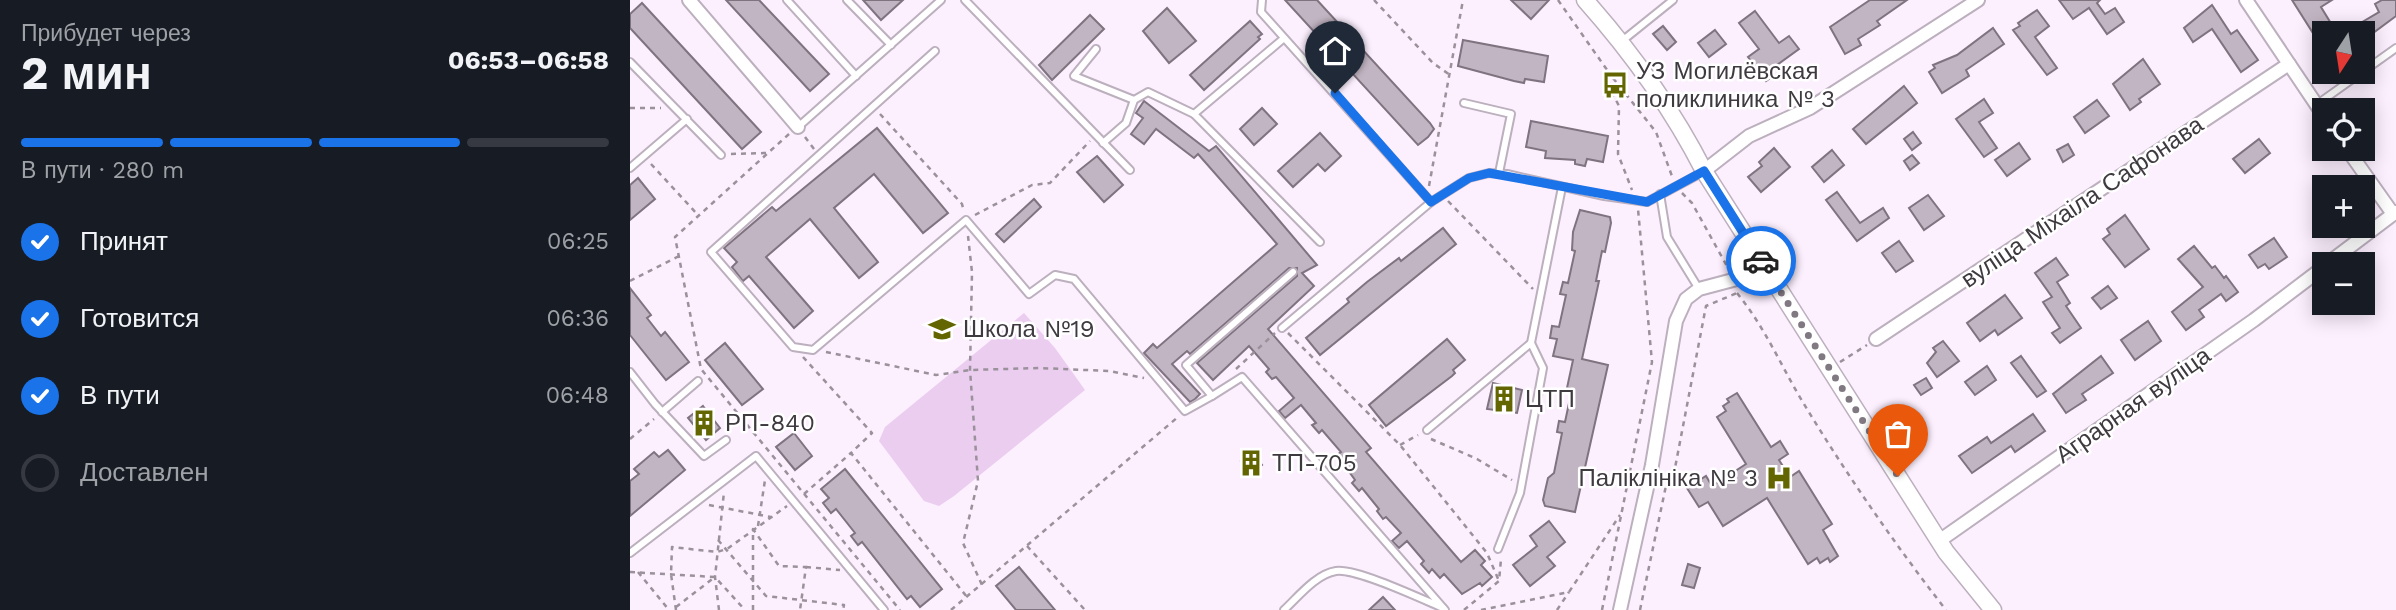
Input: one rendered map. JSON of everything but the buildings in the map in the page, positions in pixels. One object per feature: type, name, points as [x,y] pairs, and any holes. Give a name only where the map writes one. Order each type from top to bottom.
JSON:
[{"type":"street","points":[[689,0],[798,127]]},
{"type":"street","points":[[1585,0],[1622,41],[1679,123],[1704,171],[1939,541],[1993,610]]},
{"type":"street","points":[[1704,171],[1749,136],[1810,108],[1978,0]]},
{"type":"street","points":[[2245,0],[2312,98]]},
{"type":"street","name":"вуліца Міхаіла Сафонава","points":[[1875,339],[2289,64]]},
{"type":"street","points":[[2356,161],[2395,213]]},
{"type":"street","name":"Аграрная вуліца","points":[[2342,252],[2395,213]]},
{"type":"street","points":[[1620,610],[1652,465],[1676,321],[1686,299],[1699,289],[1767,271]]},
{"type":"street","name":"Аграрная вуліца","points":[[1939,541],[2254,320],[2312,275]]},
{"type":"lane","points":[[788,0],[856,76]]},
{"type":"lane","points":[[847,0],[891,45]]},
{"type":"lane","points":[[798,127],[941,0]]},
{"type":"lane","points":[[965,0],[1130,170]]},
{"type":"lane","points":[[1262,0],[1261,12],[1283,39],[1352,110],[1429,199]]},
{"type":"lane","points":[[1622,41],[1673,0]]},
{"type":"lane","points":[[1194,114],[1283,39]]},
{"type":"lane","points":[[2335,98],[2396,48]]},
{"type":"lane","points":[[1096,49],[1074,76],[1134,100]]},
{"type":"lane","points":[[934,51],[711,252],[793,347],[813,350],[966,220],[1029,293],[1055,275],[1074,279],[1185,411],[1242,377],[1446,610]]},
{"type":"lane","points":[[630,62],[721,155]]},
{"type":"lane","points":[[1103,143],[1126,123],[1134,100],[1148,92],[1194,114],[1320,242]]},
{"type":"lane","points":[[1464,103],[1511,114],[1499,173]]},
{"type":"lane","points":[[630,169],[687,119]]},
{"type":"lane","points":[[1282,328],[1429,199],[1443,195],[1469,178],[1499,173],[1647,202],[1704,171]]},
{"type":"lane","points":[[1498,549],[1521,486],[1543,368],[1531,343],[1562,187]]},
{"type":"lane","points":[[1660,194],[1667,237],[1699,289]]},
{"type":"lane","points":[[1212,396],[1186,365],[1293,272]]},
{"type":"lane","points":[[1427,430],[1531,343]]},
{"type":"lane","points":[[631,374],[662,412],[704,456],[726,440]]},
{"type":"lane","points":[[662,412],[698,381]]},
{"type":"lane","points":[[630,553],[694,501],[728,480],[756,456],[884,610]]},
{"type":"lane","points":[[1284,610],[1322,576],[1337,570],[1391,586],[1446,610]]},
{"type":"path","points":[[1374,0],[1433,63],[1450,75]]},
{"type":"path","points":[[1429,199],[1463,1],[1457,0]]},
{"type":"path","points":[[1558,0],[1612,77],[1609,86],[1619,106],[1618,154],[1636,201],[1652,362],[1602,610]]},
{"type":"path","points":[[630,108],[674,107]]},
{"type":"path","points":[[873,107],[962,204],[966,220],[972,272],[970,370],[978,481],[963,542],[982,585]]},
{"type":"path","points":[[798,127],[675,237],[701,369],[900,610]]},
{"type":"path","points":[[966,220],[1032,186],[1050,183],[1096,135]]},
{"type":"path","points":[[721,155],[769,153]]},
{"type":"path","points":[[644,156],[699,216]]},
{"type":"path","points":[[1443,195],[1540,297]]},
{"type":"path","points":[[630,281],[679,256]]},
{"type":"path","points":[[1737,293],[1758,319],[1798,394],[1895,541],[1947,610]]},
{"type":"path","points":[[1242,377],[1236,369],[1282,328],[1400,445],[1487,553],[1500,581]]},
{"type":"path","points":[[1830,369],[1875,339]]},
{"type":"path","points":[[793,347],[872,433],[803,495]]},
{"type":"path","points":[[813,350],[936,375],[970,370],[1040,368],[1109,371],[1161,382]]},
{"type":"path","points":[[951,610],[1185,411]]},
{"type":"path","points":[[630,439],[662,412]]},
{"type":"path","points":[[1400,445],[1427,430]]},
{"type":"path","points":[[1431,439],[1477,459],[1521,486]]},
{"type":"path","points":[[851,453],[967,597]]},
{"type":"path","points":[[750,461],[765,479],[758,526]]},
{"type":"path","points":[[719,610],[715,577],[720,507],[728,480]]},
{"type":"path","points":[[694,501],[771,517]]},
{"type":"path","points":[[675,609],[671,573],[672,547],[717,552],[727,549],[795,501]]},
{"type":"path","points":[[1557,610],[1621,514]]},
{"type":"path","points":[[753,529],[779,566],[834,571],[850,568]]},
{"type":"path","points":[[753,529],[753,610]]},
{"type":"path","points":[[718,540],[766,596],[844,605],[843,610]]},
{"type":"path","points":[[1027,546],[1085,610]]},
{"type":"path","points":[[1464,610],[1500,581],[1502,562],[1498,549]]},
{"type":"path","points":[[800,610],[806,567]]},
{"type":"path","points":[[630,572],[715,577],[745,610]]},
{"type":"path","points":[[638,572],[669,610]]},
{"type":"path","points":[[675,609],[715,577]]},
{"type":"path","points":[[1481,610],[1569,592]]},
{"type":"shaded area","points":[[1024,313],[1055,348],[1085,390],[954,496],[939,506],[924,501],[879,441],[885,427]]},
{"type":"way so far","points":[[1761,261],[1898,476]]},
{"type":"place","name":"УЗ Могилёвская поликлиника № 3","points":[[1615,85]]},
{"type":"place","name":"Школа №19","points":[[942,329]]},
{"type":"place","name":"ЦТП","points":[[1504,399]]},
{"type":"place","name":"РП-840","points":[[704,423]]},
{"type":"place","name":"ТП-705","points":[[1251,463]]},
{"type":"place","name":"Паліклініка № 3","points":[[1779,478]]},
{"type":"route","points":[[1335,93],[1431,202],[1469,178],[1499,173],[1604,196],[1647,202],[1704,171],[1761,261]]}]
